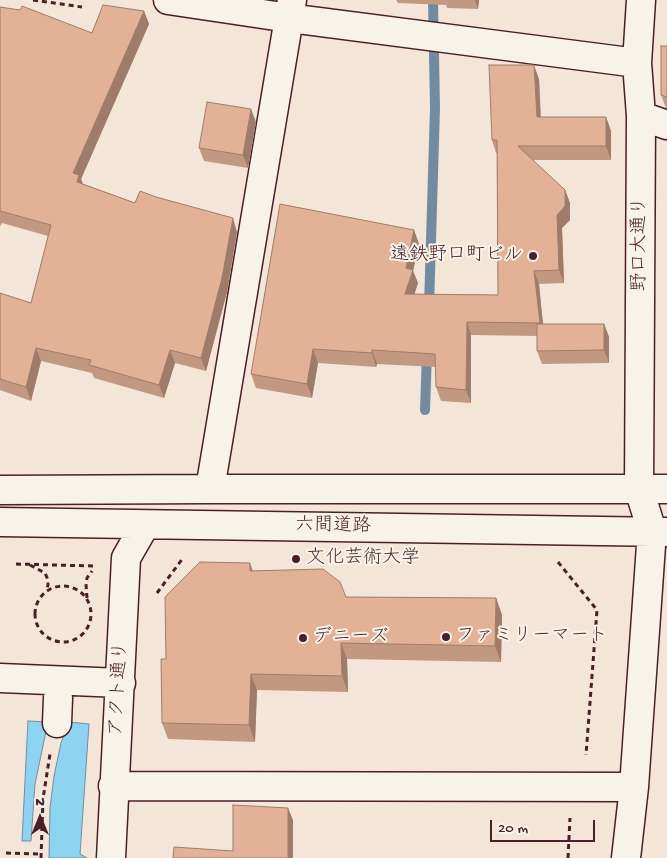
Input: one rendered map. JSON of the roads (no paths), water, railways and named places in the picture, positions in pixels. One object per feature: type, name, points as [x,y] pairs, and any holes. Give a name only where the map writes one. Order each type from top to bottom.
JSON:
[{"type":"street","points":[[168,0],[290,9],[410,34],[638,64]]},
{"type":"street","name":"野口大通り","points":[[641,0],[638,64],[641,116],[639,489],[659,531]]},
{"type":"street","points":[[210,489],[290,9]]},
{"type":"street","points":[[641,116],[667,125]]},
{"type":"street","name":"六間道路","points":[[0,490],[667,490]]},
{"type":"street","name":"六間道路","points":[[0,522],[659,531]]},
{"type":"street","name":"アクト通り","points":[[111,858],[126,558],[145,525]]},
{"type":"street","points":[[626,858],[659,531]]},
{"type":"street","points":[[0,678],[121,683]]},
{"type":"street","points":[[114,786],[634,787]]},
{"type":"water","points":[[28,721],[48,722],[35,784],[31,841],[22,841]]},
{"type":"water","points":[[69,722],[89,724],[80,854],[87,858],[49,858],[50,808],[54,776],[61,743]]},
{"type":"waterway","points":[[429,306],[435,108],[433,0]]},
{"type":"waterway","points":[[425,410],[427,353]]},
{"type":"place","name":"遠鉄野口町ビル","points":[[533,256]]},
{"type":"place","name":"文化芸術大学","points":[[296,559]]},
{"type":"place","name":"ファミリーマート","points":[[446,637]]},
{"type":"place","name":"デニーズ","points":[[303,638]]}]
